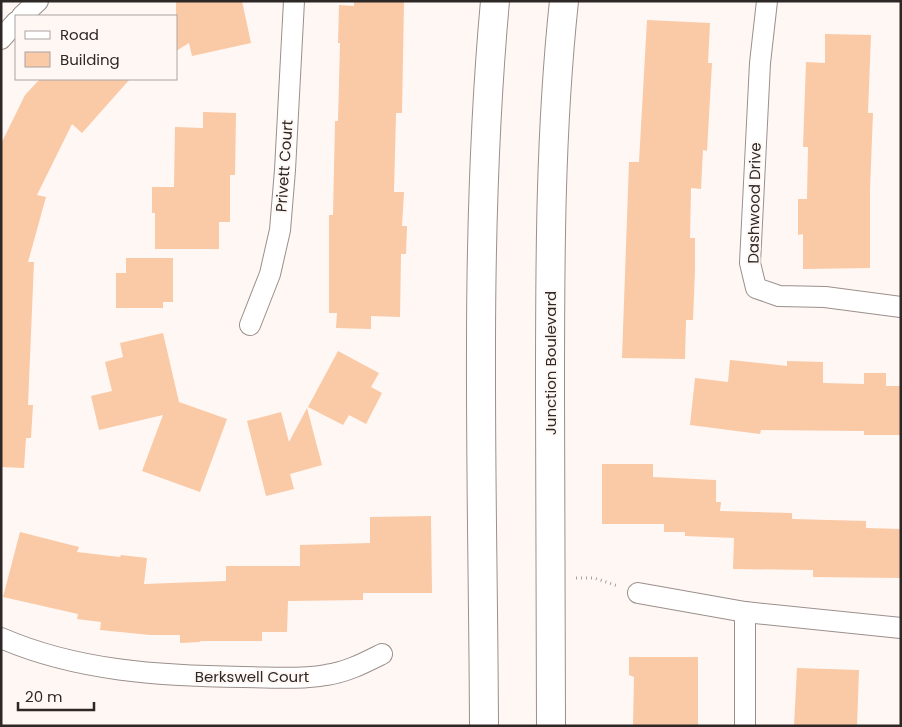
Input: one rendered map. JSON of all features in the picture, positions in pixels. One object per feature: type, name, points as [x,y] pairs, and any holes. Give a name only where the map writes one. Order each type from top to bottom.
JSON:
[{"type":"main road","points":[[484,726],[480,300],[483,162],[495,1]]},
{"type":"main road","name":"Junction Boulevard","points":[[551,726],[550,282],[552,168],[559,47],[564,1]]},
{"type":"street","points":[[23,15],[38,1]]},
{"type":"street","name":"Privett Court","points":[[250,325],[270,274],[280,230],[294,1]]},
{"type":"street","name":"Dashwood Drive","points":[[767,1],[759,72],[750,263],[756,288],[779,296],[826,297],[901,307]]},
{"type":"street","points":[[1,39],[15,23]]},
{"type":"street","points":[[638,593],[745,612],[901,628]]},
{"type":"street","points":[[745,612],[745,726]]},
{"type":"street","name":"Berkswell Court","points":[[1,638],[49,655],[96,665],[181,676],[300,678],[327,675],[352,669],[382,654]]},
{"type":"path","points":[[550,578],[594,578],[638,593]]},
{"type":"building","points":[[176,1],[242,1],[251,43],[192,56],[189,43],[178,50],[178,15],[176,15]]},
{"type":"building","points":[[354,1],[404,1],[402,113],[396,113],[394,192],[404,192],[402,226],[407,226],[406,254],[401,254],[400,317],[371,316],[371,329],[336,328],[337,313],[329,313],[329,215],[333,215],[335,121],[338,121],[339,5],[354,6]]},
{"type":"building","points":[[647,20],[710,23],[708,63],[712,63],[707,151],[703,150],[701,189],[691,188],[690,238],[695,238],[695,270],[693,320],[686,320],[685,359],[622,358],[629,162],[639,162]]},
{"type":"building","points":[[825,34],[871,35],[868,113],[873,113],[870,189],[870,268],[803,269],[803,234],[798,235],[798,199],[807,199],[808,147],[803,147],[806,62],[825,63]]},
{"type":"building","points":[[39,80],[129,80],[82,133],[72,124],[37,195],[46,197],[28,262],[34,262],[28,405],[33,405],[31,438],[26,438],[24,468],[1,467],[1,144],[25,95]]},
{"type":"building","points":[[203,112],[236,113],[235,175],[230,175],[230,222],[219,222],[219,249],[155,249],[155,213],[152,213],[152,187],[174,187],[175,127],[203,128]]},
{"type":"building","points":[[126,258],[173,258],[173,302],[163,302],[163,308],[116,308],[116,273],[126,273]]},
{"type":"building","points":[[163,333],[179,402],[227,419],[200,492],[142,471],[163,415],[99,430],[91,396],[112,391],[105,362],[123,357],[120,343]]},
{"type":"building","points":[[338,351],[379,373],[371,387],[382,393],[366,424],[349,415],[343,425],[308,407]]},
{"type":"building","points":[[730,360],[787,366],[787,361],[823,362],[823,383],[864,384],[864,373],[886,373],[886,386],[901,386],[901,435],[864,435],[864,431],[761,430],[760,434],[690,425],[695,378],[728,382]]},
{"type":"building","points":[[307,408],[322,465],[290,474],[294,489],[266,496],[247,421],[281,412],[289,442]]},
{"type":"building","points":[[602,464],[653,464],[653,477],[716,480],[716,502],[721,502],[720,511],[792,513],[792,519],[866,521],[866,528],[901,529],[901,578],[813,577],[813,570],[733,569],[734,538],[685,536],[685,532],[664,532],[664,524],[602,524]]},
{"type":"building","points":[[431,516],[432,593],[363,593],[363,600],[288,601],[287,632],[262,632],[262,641],[200,641],[180,643],[180,635],[150,635],[100,630],[101,622],[77,619],[78,614],[3,597],[20,532],[79,547],[77,552],[147,558],[144,584],[226,581],[226,566],[300,566],[300,545],[370,543],[370,517]]},
{"type":"building","points":[[629,657],[698,657],[698,726],[633,726],[634,677],[629,675]]},
{"type":"building","points":[[797,668],[859,670],[857,726],[794,726]]}]
